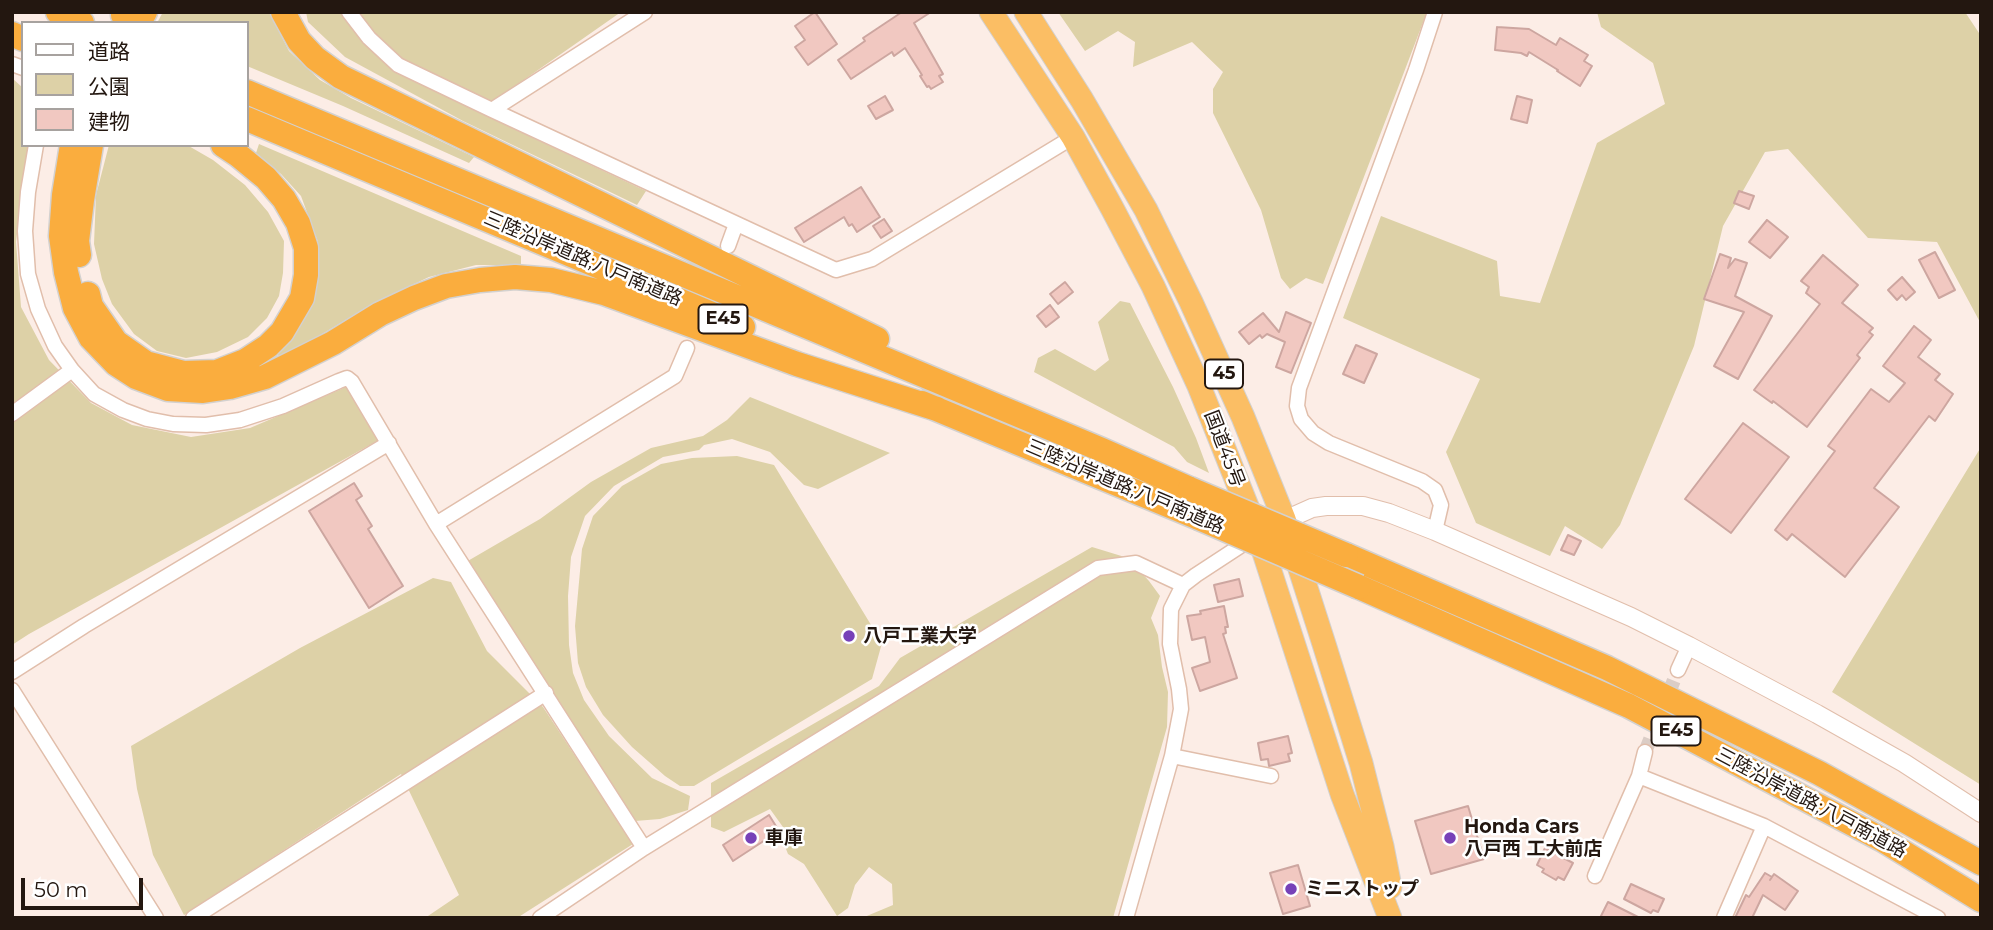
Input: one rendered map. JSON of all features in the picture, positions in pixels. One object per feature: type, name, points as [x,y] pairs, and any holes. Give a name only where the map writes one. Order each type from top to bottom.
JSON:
[{"type":"highway","points":[[58,12],[78,21]]},
{"type":"highway","points":[[283,12],[299,41],[315,58],[341,77],[1102,450]]},
{"type":"highway","name":"国道45号","points":[[991,12],[1073,138],[1153,286],[1199,386],[1258,534],[1342,794],[1393,918]]},
{"type":"highway","name":"国道45号","points":[[1026,12],[1082,100],[1146,210],[1238,406],[1284,519],[1361,763],[1382,846],[1393,918]]},
{"type":"highway","name":"三陸沿岸道路;八戸南道路","points":[[248,92],[1102,450],[1607,668],[1819,774],[1981,863]]},
{"type":"highway","name":"三陸沿岸道路;八戸南道路","points":[[248,119],[1199,518],[1629,706],[1883,840],[1981,900]]},
{"type":"highway","points":[[72,147],[61,236],[75,307],[91,338],[116,364],[136,377],[168,389],[203,391],[265,377],[414,298],[457,284],[515,278],[551,280],[604,293],[797,364],[937,409]]},
{"type":"highway","points":[[91,147],[78,241],[82,275],[91,306],[116,342],[146,363],[184,373],[217,372],[245,362],[282,332],[302,298],[306,275],[306,247],[298,223],[284,199],[266,178],[226,147]]},
{"type":"street","points":[[349,12],[369,38],[398,65],[836,270],[872,259],[1073,138]]},
{"type":"street","points":[[492,110],[645,12]]},
{"type":"street","points":[[1435,12],[1407,95],[1298,388],[1297,406],[1301,419],[1312,433],[1329,443],[1422,481],[1435,490],[1441,505],[1435,531]]},
{"type":"street","points":[[36,147],[25,232],[27,274],[37,309],[55,346],[72,370],[94,394],[123,410],[147,419],[173,424],[206,425],[240,420],[283,406],[347,379],[352,382],[436,524],[644,848]]},
{"type":"street","points":[[728,246],[736,224]]},
{"type":"street","points":[[436,524],[675,376],[687,348]]},
{"type":"street","points":[[12,414],[72,370]]},
{"type":"street","points":[[12,672],[389,443]]},
{"type":"street","points":[[1126,918],[1172,756],[1181,709],[1170,644],[1171,610],[1183,585],[1284,519],[1312,508],[1326,506],[1363,506],[1389,513],[1631,617],[1893,757],[1981,813]]},
{"type":"street","points":[[540,918],[644,848],[1098,568],[1136,563],[1183,585]]},
{"type":"street","points":[[1678,670],[1689,646]]},
{"type":"street","points":[[12,690],[156,918]]},
{"type":"street","points":[[193,918],[545,693]]},
{"type":"street","points":[[1595,876],[1639,776],[1645,752]]},
{"type":"street","points":[[1172,756],[1271,776]]},
{"type":"street","points":[[1639,776],[1764,826],[1938,918]]},
{"type":"street","points":[[1724,918],[1764,826]]},
{"type":"green space","points":[[163,12],[269,12],[289,51],[320,80],[351,98],[474,157],[469,163],[248,66],[248,21],[158,21]]},
{"type":"green space","points":[[306,12],[621,12],[478,112],[646,191],[637,205],[463,121],[345,57],[308,22]]},
{"type":"green space","points":[[1058,12],[1427,12],[1323,284],[1306,278],[1290,289],[1281,278],[1261,210],[1213,113],[1213,89],[1223,72],[1192,42],[1133,67],[1135,42],[1118,31],[1085,51]]},
{"type":"green space","points":[[1597,12],[1965,12],[1981,36],[1981,324],[1937,242],[1868,238],[1788,149],[1765,152],[1723,226],[1694,346],[1620,525],[1602,549],[1565,526],[1550,556],[1476,523],[1446,452],[1480,379],[1343,318],[1381,216],[1497,261],[1500,296],[1540,303],[1597,143],[1665,104],[1653,63],[1601,27]]},
{"type":"green space","points":[[12,78],[21,86],[21,147],[28,147],[16,242],[21,307],[49,360],[91,403],[132,425],[191,437],[250,428],[346,387],[379,440],[12,645]]},
{"type":"green space","points":[[259,144],[521,256],[521,265],[476,265],[429,277],[376,302],[280,359],[276,351],[315,286],[318,242],[301,196],[256,153]]},
{"type":"green space","points":[[108,147],[190,147],[213,160],[245,185],[268,212],[284,241],[279,296],[267,318],[248,337],[217,352],[186,358],[157,351],[134,334],[112,304],[102,279],[94,244],[96,195]]},
{"type":"green space","points":[[1120,301],[1130,303],[1173,387],[1209,473],[1187,462],[1174,447],[1034,372],[1038,358],[1055,349],[1095,371],[1109,360],[1098,322]]},
{"type":"green space","points":[[750,397],[890,453],[818,489],[804,485],[770,452],[732,439],[704,445],[699,450],[663,457],[614,486],[585,516],[571,557],[568,596],[569,645],[573,673],[584,700],[609,736],[652,778],[690,796],[688,810],[660,819],[635,821],[466,562],[540,519],[591,482],[651,448],[703,436],[727,420]]},
{"type":"green space","points":[[1981,447],[1981,785],[1832,692]]},
{"type":"green space","points":[[737,456],[774,465],[882,643],[872,679],[694,786],[680,786],[632,747],[603,715],[586,687],[578,663],[575,626],[582,549],[593,516],[622,486],[661,464],[692,458]]},
{"type":"green space","points":[[1092,547],[1128,558],[1160,596],[1151,618],[1158,635],[1168,692],[1167,727],[1113,918],[862,918],[893,905],[892,884],[869,867],[855,885],[848,908],[837,916],[804,864],[788,854],[782,839],[788,834],[770,809],[724,832],[711,827],[711,783],[879,686],[900,658]]},
{"type":"green space","points":[[433,578],[451,582],[487,651],[543,707],[633,844],[517,918],[425,918],[459,895],[401,774],[184,915],[153,855],[137,789],[131,746],[300,648]]},
{"type":"building","points":[[815,12],[837,44],[808,65],[795,47],[805,40],[795,26]]},
{"type":"building","points":[[902,12],[931,12],[914,23],[943,74],[939,76],[943,82],[931,89],[927,87],[905,48],[894,56],[892,52],[851,79],[838,60],[865,41],[863,38]]},
{"type":"building","points":[[1497,27],[1529,29],[1556,45],[1560,38],[1588,55],[1584,61],[1592,66],[1580,86],[1529,52],[1527,56],[1495,50]]},
{"type":"building","points":[[885,96],[893,110],[876,119],[868,106]]},
{"type":"building","points":[[1517,96],[1532,100],[1527,123],[1511,119]]},
{"type":"building","points":[[861,187],[880,217],[857,232],[852,224],[849,226],[844,217],[804,242],[795,228]]},
{"type":"building","points":[[1739,191],[1754,196],[1749,209],[1734,203]]},
{"type":"building","points":[[884,219],[892,231],[881,238],[873,226]]},
{"type":"building","points":[[1767,220],[1788,237],[1770,258],[1749,242]]},
{"type":"building","points":[[1935,252],[1955,290],[1939,298],[1919,260]]},
{"type":"building","points":[[1720,254],[1731,258],[1728,268],[1735,259],[1747,263],[1735,296],[1772,316],[1738,379],[1714,366],[1744,312],[1704,299]]},
{"type":"building","points":[[1823,255],[1858,285],[1842,303],[1873,328],[1869,332],[1873,335],[1857,355],[1860,358],[1807,427],[1754,390],[1820,304],[1806,293],[1809,287],[1801,281]]},
{"type":"building","points":[[1902,277],[1915,292],[1906,300],[1902,295],[1897,300],[1888,290]]},
{"type":"building","points":[[1065,282],[1073,292],[1058,304],[1050,294]]},
{"type":"building","points":[[1050,305],[1059,317],[1046,327],[1037,316]]},
{"type":"building","points":[[1286,312],[1311,323],[1291,373],[1276,367],[1285,342],[1267,334],[1262,338],[1260,335],[1249,344],[1239,332],[1263,313],[1279,332]]},
{"type":"building","points":[[1914,326],[1931,340],[1918,357],[1940,374],[1935,380],[1953,394],[1935,421],[1929,416],[1874,488],[1899,507],[1845,577],[1792,534],[1787,540],[1775,530],[1835,451],[1828,446],[1871,389],[1889,402],[1905,383],[1883,366]]},
{"type":"building","points":[[1356,345],[1377,354],[1364,383],[1343,374]]},
{"type":"building","points":[[1743,423],[1789,457],[1731,533],[1685,499]]},
{"type":"building","points":[[354,483],[362,496],[356,500],[372,526],[368,529],[403,586],[369,608],[309,511]]},
{"type":"building","points":[[1568,535],[1581,541],[1574,555],[1561,550]]},
{"type":"building","points":[[1239,579],[1243,596],[1218,602],[1214,585]]},
{"type":"building","points":[[1224,606],[1228,627],[1225,627],[1226,633],[1223,634],[1237,678],[1200,691],[1192,668],[1210,662],[1205,637],[1192,640],[1187,616]]},
{"type":"building","points":[[1288,736],[1292,753],[1288,754],[1290,761],[1269,766],[1268,759],[1261,760],[1258,743]]},
{"type":"building","points":[[1468,806],[1484,859],[1431,874],[1415,821]]},
{"type":"building","name":"車庫","points":[[769,815],[779,831],[733,861],[723,845]]},
{"type":"building","points":[[1545,848],[1573,863],[1564,880],[1558,877],[1556,880],[1542,872],[1544,869],[1537,865]]},
{"type":"building","points":[[1298,865],[1310,906],[1283,914],[1270,873]]},
{"type":"building","points":[[1765,873],[1772,877],[1774,874],[1798,891],[1785,910],[1763,895],[1752,918],[1735,918],[1746,895],[1749,897]]},
{"type":"building","points":[[1631,884],[1664,899],[1658,912],[1653,910],[1651,913],[1624,899]]},
{"type":"building","points":[[1608,902],[1640,918],[1600,918]]},
{"type":"tunnel","points":[[1645,752],[1678,670]]},
{"type":"place","name":"八戸工業大学","points":[[849,636]]},
{"type":"place","name":"車庫","points":[[751,838]]},
{"type":"place","name":"Honda Cars 八戸西 工大前店","points":[[1450,838]]},
{"type":"place","name":"ミニストップ","points":[[1291,889]]}]
